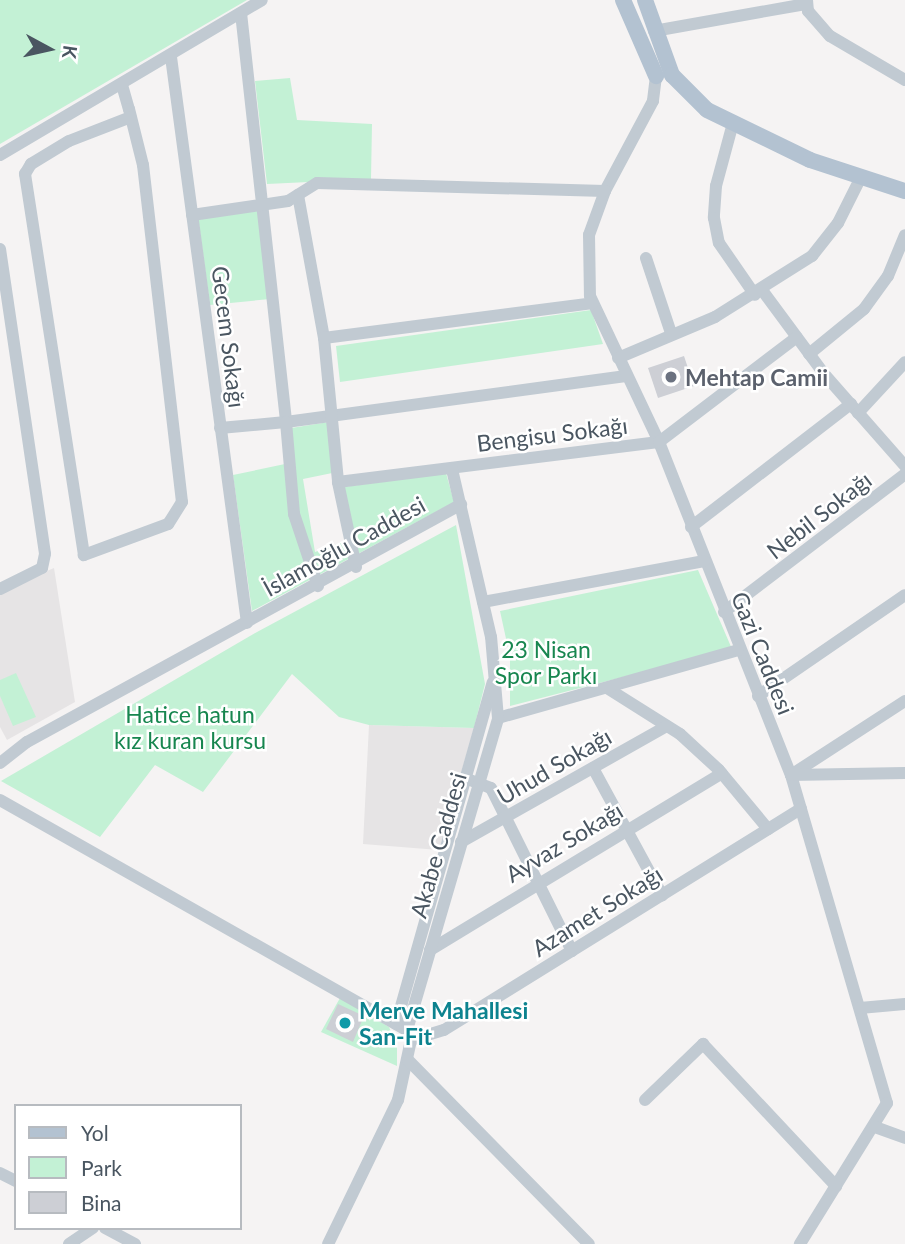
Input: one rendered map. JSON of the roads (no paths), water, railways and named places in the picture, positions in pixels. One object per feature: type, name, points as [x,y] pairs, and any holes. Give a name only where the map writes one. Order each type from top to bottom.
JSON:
[{"type":"main road","points":[[623,0],[656,76]]},
{"type":"main road","points":[[645,0],[654,31],[683,88],[733,123],[861,177],[905,191]]},
{"type":"main road","points":[[654,31],[656,76]]},
{"type":"street","points":[[0,155],[171,57],[262,0]]},
{"type":"street","points":[[654,31],[807,2],[830,36],[905,80]]},
{"type":"street","points":[[241,13],[265,204],[294,514],[318,586]]},
{"type":"street","name":"Gecem Sokağı","points":[[171,57],[247,623]]},
{"type":"street","name":"Gazi Caddesi","points":[[656,76],[653,101],[605,191],[589,235],[593,303],[659,442],[738,650],[791,775],[887,1103],[875,1127],[800,1244]]},
{"type":"street","points":[[122,85],[131,117],[159,285],[182,502],[168,524],[84,555],[25,174],[69,141],[131,117]]},
{"type":"street","points":[[733,123],[716,186],[714,218],[719,243],[905,466]]},
{"type":"street","points":[[618,358],[759,292],[819,248],[861,177]]},
{"type":"street","points":[[192,215],[265,204],[298,195],[317,183],[605,191]]},
{"type":"street","points":[[298,195],[324,338],[338,482],[356,567]]},
{"type":"street","points":[[809,354],[864,309],[888,276],[905,235]]},
{"type":"street","points":[[0,249],[45,554],[42,568],[0,589]]},
{"type":"street","points":[[646,258],[671,333]]},
{"type":"street","points":[[324,338],[593,303]]},
{"type":"street","points":[[659,442],[797,337]]},
{"type":"street","points":[[691,527],[855,409],[905,362]]},
{"type":"street","points":[[220,428],[286,422],[626,376]]},
{"type":"street","name":"Bengisu Sokağı","points":[[338,482],[659,442]]},
{"type":"street","name":"Akabe Caddesi","points":[[405,1031],[472,781],[498,718],[496,671],[452,469]]},
{"type":"street","name":"Nebil Sokağı","points":[[724,612],[905,474]]},
{"type":"street","name":"İslamoğlu Caddesi","points":[[0,762],[27,742],[356,567],[461,504]]},
{"type":"street","points":[[483,602],[704,561]]},
{"type":"street","points":[[758,696],[905,595]]},
{"type":"street","points":[[498,718],[738,650]]},
{"type":"street","name":"Akabe Caddesi","points":[[405,1031],[461,842],[496,671]]},
{"type":"street","points":[[607,688],[667,726],[722,773],[768,829]]},
{"type":"street","points":[[791,775],[905,701]]},
{"type":"street","name":"Uhud Sokağı","points":[[461,842],[667,726]]},
{"type":"street","points":[[593,768],[662,895]]},
{"type":"street","name":"Ayvaz Sokağı","points":[[429,950],[722,773]]},
{"type":"street","points":[[791,775],[905,773]]},
{"type":"street","points":[[472,781],[491,788],[572,951]]},
{"type":"street","points":[[0,800],[405,1031],[408,1060],[398,1100],[328,1244]]},
{"type":"street","name":"Azamet Sokağı","points":[[405,1031],[444,1030],[801,809]]},
{"type":"street","points":[[860,1009],[905,1003]]},
{"type":"street","points":[[645,1100],[703,1044],[836,1186]]},
{"type":"street","points":[[408,1060],[589,1244]]},
{"type":"street","points":[[875,1127],[905,1138]]},
{"type":"street","points":[[69,1244],[90,1230]]},
{"type":"street","points":[[109,1230],[135,1244]]},
{"type":"place","name":"Mehtap Camii","points":[[671,377]]},
{"type":"place","name":"Merve Mahallesi San-Fit","points":[[345,1023]]},
{"type":"park label","name":"23 Nisan Spor Parkı","points":[[546,662]]},
{"type":"park label","name":"Hatice hatun kız kuran kursu","points":[[190,727]]}]
